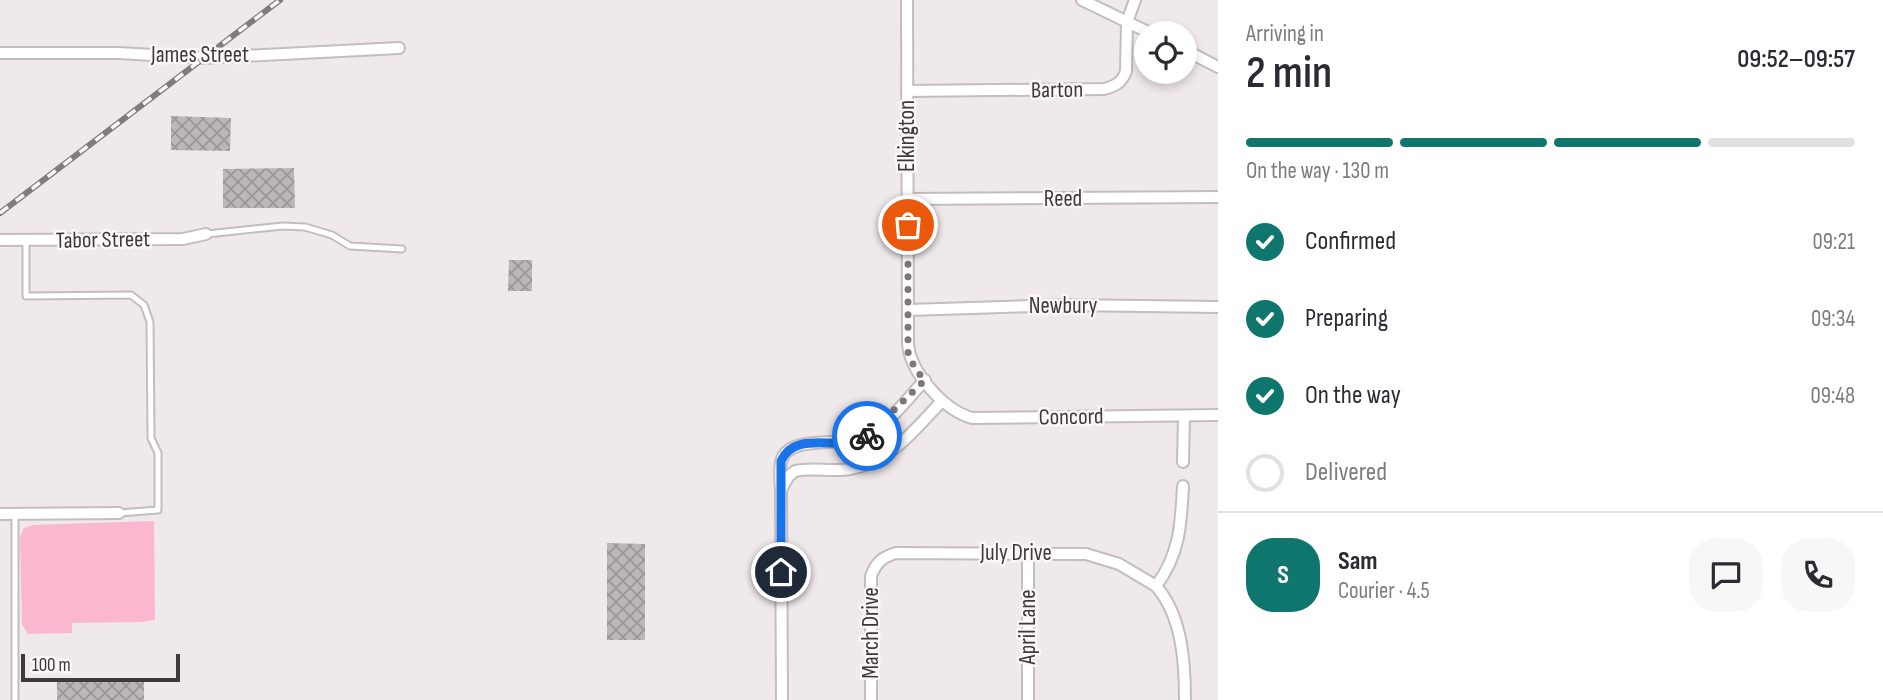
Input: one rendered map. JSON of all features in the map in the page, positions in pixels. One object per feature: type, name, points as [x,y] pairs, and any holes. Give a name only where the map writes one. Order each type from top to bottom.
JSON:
[{"type":"street","name":"Elkington","points":[[908,0],[908,352],[915,369],[934,390]]},
{"type":"street","points":[[1082,0],[1134,25]]},
{"type":"street","name":"Barton","points":[[907,91],[1112,87],[1123,78],[1126,71],[1127,22],[1135,0]]},
{"type":"street","name":"James Street","points":[[0,53],[119,53],[204,58],[400,48]]},
{"type":"street","points":[[1197,56],[1218,67]]},
{"type":"street","name":"Reed","points":[[908,199],[1218,197]]},
{"type":"street","name":"Tabor Street","points":[[0,240],[183,239],[206,234]]},
{"type":"street","name":"Newbury","points":[[908,310],[1065,305],[1218,307]]},
{"type":"street","points":[[782,700],[781,461],[792,447],[807,443],[849,442],[868,436],[925,380]]},
{"type":"street","name":"Concord","points":[[934,390],[953,410],[972,418],[1218,415]]},
{"type":"street","points":[[781,495],[788,477],[795,471],[850,469],[873,463],[895,448],[942,401]]},
{"type":"street","points":[[1183,462],[1184,416]]},
{"type":"street","points":[[1183,486],[1179,537],[1168,569],[1156,586],[1163,594],[1178,631],[1185,677],[1185,700]]},
{"type":"street","points":[[0,514],[119,513]]},
{"type":"street","name":"July Drive","points":[[875,566],[883,556],[896,553],[1072,552],[1119,564],[1156,586]]},
{"type":"street","name":"April Lane","points":[[1027,553],[1028,700]]},
{"type":"street","name":"March Drive","points":[[871,700],[871,576],[875,566]]},
{"type":"lane","points":[[206,234],[283,226],[304,227],[332,235],[350,246],[402,249]]},
{"type":"lane","points":[[26,240],[26,296],[131,295],[144,305],[150,322],[151,438],[158,453],[158,510],[119,513]]},
{"type":"lane","points":[[15,514],[15,700]]},
{"type":"shaded area","points":[[154,521],[155,620],[72,623],[72,633],[28,634],[22,624],[20,537],[24,528],[33,525]]},
{"type":"building","points":[[171,116],[231,118],[230,151],[171,150]]},
{"type":"building","points":[[294,168],[295,208],[223,208],[223,169]]},
{"type":"building","points":[[509,260],[532,260],[532,291],[508,291]]},
{"type":"building","points":[[607,543],[645,544],[645,640],[607,640]]},
{"type":"building","points":[[57,682],[144,682],[144,700],[57,700]]},
{"type":"railway","points":[[0,213],[280,0]]},
{"type":"way so far","points":[[867,436],[925,380],[915,369],[908,352],[908,225]]},
{"type":"route","points":[[781,572],[781,461],[785,453],[798,444],[849,442],[867,436]]}]
